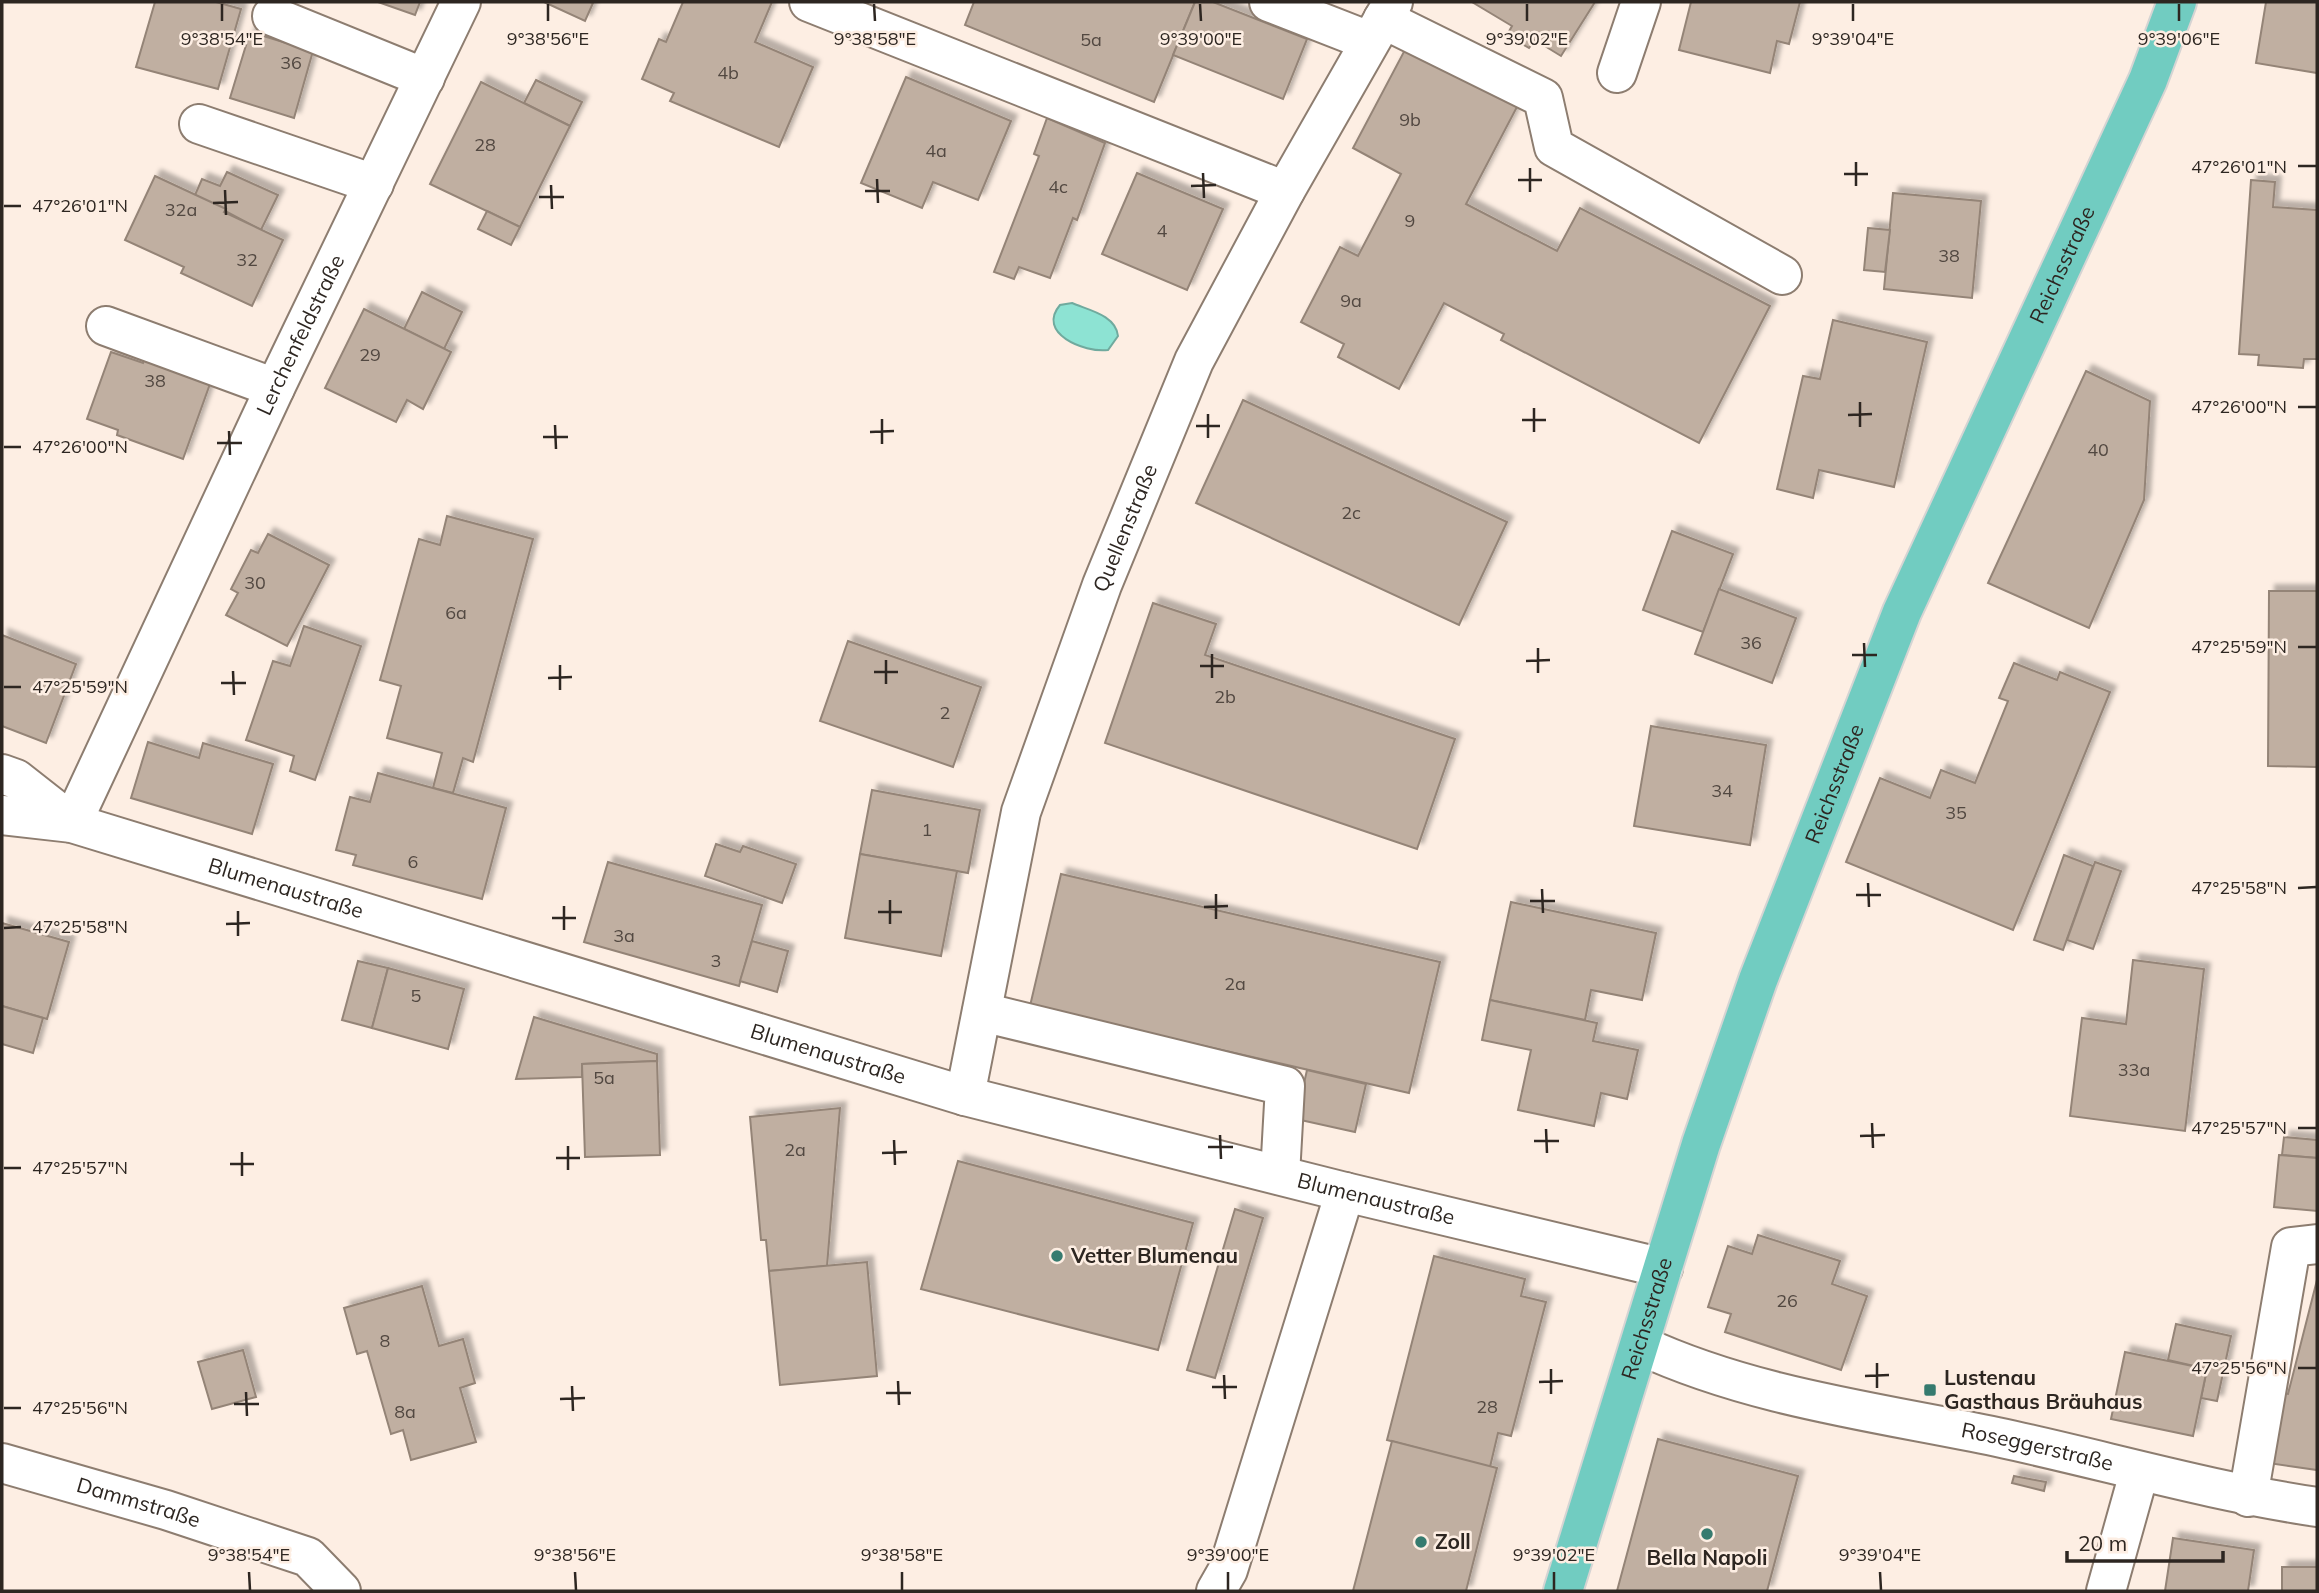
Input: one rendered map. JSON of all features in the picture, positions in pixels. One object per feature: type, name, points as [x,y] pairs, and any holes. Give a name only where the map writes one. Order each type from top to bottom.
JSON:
[{"type":"main road","name":"Reichsstraße","points":[[1563,1591],[1701,1144],[1758,980],[1902,612],[2148,80],[2177,2]]},
{"type":"street","name":"Lerchenfeldstraße","points":[[72,823],[275,388],[461,2]]},
{"type":"street","points":[[809,2],[1285,191]]},
{"type":"street","points":[[1269,2],[1382,20],[1543,98],[1554,148],[1782,275]]},
{"type":"street","points":[[1618,73],[1641,2]]},
{"type":"street","points":[[272,16],[425,78]]},
{"type":"street","name":"Quellenstraße","points":[[965,1096],[1021,812],[1102,585],[1194,361],[1285,191],[1382,20]]},
{"type":"street","points":[[198,124],[374,184]]},
{"type":"street","points":[[106,326],[275,388]]},
{"type":"street","points":[[2,774],[16,779],[72,823]]},
{"type":"street","name":"Blumenaustraße","points":[[2,815],[72,823],[965,1096],[1345,1192],[1663,1268]]},
{"type":"street","points":[[982,1012],[1284,1086],[1280,1175]]},
{"type":"street","points":[[1216,1591],[1228,1570],[1345,1192]]},
{"type":"street","points":[[2248,1497],[2291,1248],[2317,1244]]},
{"type":"street","name":"Roseggerstraße","points":[[1640,1345],[1686,1366],[1726,1379],[2000,1438],[2248,1497],[2317,1507]]},
{"type":"street","name":"Dammstraße","points":[[2,1463],[166,1510],[308,1557],[341,1591]]},
{"type":"street","points":[[2106,1591],[2139,1473]]},
{"type":"water","points":[[1072,303],[1100,314],[1112,323],[1118,336],[1108,350],[1087,348],[1066,339],[1058,332],[1054,315],[1060,305]]},
{"type":"building","points":[[155,2],[216,2],[241,9],[218,89],[136,67]]},
{"type":"building","points":[[378,2],[420,2],[415,15]]},
{"type":"building","points":[[544,2],[590,2],[593,3],[585,21]]},
{"type":"building","points":[[683,2],[772,2],[755,42],[813,67],[779,147],[670,101],[674,93],[642,79],[659,39],[666,42]]},
{"type":"building","points":[[974,2],[1195,2],[1154,102],[965,25]]},
{"type":"building","points":[[1195,2],[1213,2],[1307,39],[1283,99],[1173,55]]},
{"type":"building","points":[[1472,2],[1595,2],[1561,56],[1535,40],[1529,48],[1507,35],[1512,26]]},
{"type":"building","points":[[1691,2],[1800,2],[1789,44],[1777,41],[1770,73],[1679,50]]},
{"type":"building","points":[[2266,2],[2317,2],[2317,73],[2256,63]]},
{"type":"building","points":[[250,32],[313,51],[294,118],[230,98]]},
{"type":"building","points":[[1407,46],[1518,105],[1466,204],[1557,251],[1580,208],[1770,306],[1699,443],[1501,340],[1504,334],[1444,303],[1399,389],[1338,357],[1344,344],[1301,322],[1340,247],[1358,256],[1401,174],[1353,148]]},
{"type":"building","points":[[906,77],[1011,121],[978,200],[933,182],[922,208],[861,183]]},
{"type":"building","points":[[536,80],[582,102],[570,126],[524,103]]},
{"type":"building","points":[[481,82],[570,126],[520,227],[430,184]]},
{"type":"building","points":[[1047,118],[1105,143],[1077,220],[1073,218],[1050,278],[1019,267],[1014,279],[994,272],[1039,156],[1034,154]]},
{"type":"building","points":[[227,172],[278,195],[261,230],[195,195],[202,179],[220,186]]},
{"type":"building","points":[[1137,173],[1223,209],[1187,290],[1102,254]]},
{"type":"building","points":[[155,176],[226,209],[224,212],[283,240],[252,306],[181,273],[184,267],[125,240]]},
{"type":"building","points":[[2251,180],[2275,182],[2273,207],[2317,210],[2317,359],[2304,359],[2303,368],[2258,365],[2259,355],[2239,354]]},
{"type":"building","points":[[1893,193],[1981,201],[1972,298],[1884,289]]},
{"type":"building","points":[[487,211],[520,227],[511,245],[478,229]]},
{"type":"building","points":[[1868,228],[1890,230],[1885,272],[1864,270]]},
{"type":"building","points":[[422,292],[462,312],[444,349],[404,329]]},
{"type":"building","points":[[364,309],[451,352],[423,409],[407,400],[396,422],[325,388]]},
{"type":"building","points":[[1833,320],[1927,342],[1894,487],[1819,470],[1813,498],[1777,489],[1803,376],[1820,379]]},
{"type":"building","points":[[111,352],[143,363],[144,358],[211,381],[183,459],[117,435],[118,430],[87,419]]},
{"type":"building","points":[[2086,371],[2150,401],[2144,500],[2089,628],[1988,583]]},
{"type":"building","points":[[1243,400],[1507,522],[1459,625],[1196,503]]},
{"type":"building","points":[[447,516],[533,539],[473,762],[463,758],[453,793],[433,788],[442,753],[387,738],[401,686],[380,680],[419,539],[440,545]]},
{"type":"building","points":[[1672,531],[1733,554],[1703,632],[1643,610]]},
{"type":"building","points":[[268,534],[329,565],[287,646],[226,615],[238,593],[231,589],[251,550],[258,553]]},
{"type":"building","points":[[1719,589],[1796,618],[1772,683],[1695,654]]},
{"type":"building","points":[[2269,591],[2317,591],[2317,767],[2268,766]]},
{"type":"building","points":[[1153,603],[1216,624],[1205,655],[1455,739],[1417,849],[1105,743]]},
{"type":"building","points":[[304,626],[361,646],[315,780],[290,771],[294,756],[246,740],[273,661],[290,666]]},
{"type":"building","points":[[2,635],[76,664],[46,743],[2,726]]},
{"type":"building","points":[[848,641],[981,687],[953,767],[820,721]]},
{"type":"building","points":[[2014,663],[2057,680],[2060,672],[2110,692],[2013,930],[1846,862],[1880,778],[1930,798],[1941,770],[1975,783],[2008,701],[1999,698]]},
{"type":"building","points":[[1651,726],[1766,745],[1750,845],[1634,826]]},
{"type":"building","points":[[148,742],[199,758],[203,743],[273,764],[252,834],[131,798]]},
{"type":"building","points":[[378,773],[506,808],[482,899],[353,865],[356,855],[336,850],[350,797],[370,802]]},
{"type":"building","points":[[872,790],[980,810],[968,873],[860,854]]},
{"type":"building","points":[[716,844],[740,852],[743,846],[796,864],[782,903],[705,876]]},
{"type":"building","points":[[860,854],[957,871],[941,956],[845,938]]},
{"type":"building","points":[[2064,855],[2093,866],[2063,950],[2034,940]]},
{"type":"building","points":[[608,862],[762,905],[739,986],[584,942]]},
{"type":"building","points":[[2095,862],[2121,871],[2093,949],[2067,940]]},
{"type":"building","points":[[1061,874],[1440,962],[1409,1093],[1030,1006]]},
{"type":"building","points":[[1511,902],[1656,933],[1642,1000],[1591,990],[1585,1020],[1490,1000]]},
{"type":"building","points":[[2,923],[69,942],[47,1019],[2,1006]]},
{"type":"building","points":[[752,941],[788,951],[777,992],[740,981]]},
{"type":"building","points":[[2133,960],[2204,969],[2185,1131],[2070,1116],[2082,1018],[2126,1024]]},
{"type":"building","points":[[358,961],[388,968],[372,1028],[342,1020]]},
{"type":"building","points":[[388,968],[464,989],[448,1049],[372,1028]]},
{"type":"building","points":[[1490,1000],[1597,1023],[1593,1041],[1638,1050],[1627,1099],[1601,1093],[1594,1126],[1518,1110],[1531,1050],[1482,1040]]},
{"type":"building","points":[[2,1006],[43,1018],[33,1053],[2,1044]]},
{"type":"building","points":[[534,1017],[657,1054],[657,1061],[582,1064],[582,1077],[516,1079]]},
{"type":"building","points":[[657,1061],[660,1155],[585,1157],[582,1064]]},
{"type":"building","points":[[1307,1070],[1366,1084],[1355,1132],[1296,1119]]},
{"type":"building","points":[[840,1108],[827,1266],[769,1271],[766,1240],[761,1240],[750,1117]]},
{"type":"building","points":[[2284,1137],[2317,1140],[2317,1158],[2282,1155]]},
{"type":"building","points":[[2279,1155],[2317,1158],[2317,1211],[2274,1207]]},
{"type":"building","name":"Vetter Blumenau","points":[[958,1161],[1193,1223],[1158,1350],[921,1289]]},
{"type":"building","points":[[1235,1209],[1263,1218],[1215,1378],[1187,1370]]},
{"type":"building","points":[[1758,1235],[1840,1261],[1832,1284],[1867,1296],[1841,1370],[1725,1332],[1731,1314],[1708,1307],[1728,1246],[1752,1254]]},
{"type":"building","points":[[1434,1256],[1525,1279],[1521,1296],[1546,1302],[1511,1436],[1498,1433],[1490,1467],[1387,1440]]},
{"type":"building","points":[[867,1262],[877,1376],[780,1385],[769,1271]]},
{"type":"building","points":[[2317,1280],[2317,1470],[2268,1463],[2279,1393],[2288,1394]]},
{"type":"building","points":[[422,1286],[439,1346],[463,1339],[475,1383],[460,1388],[476,1442],[411,1460],[403,1430],[391,1434],[367,1351],[357,1354],[344,1308]]},
{"type":"building","points":[[2176,1324],[2231,1336],[2217,1401],[2201,1398],[2207,1369],[2168,1360]]},
{"type":"building","points":[[243,1350],[256,1397],[212,1409],[198,1362]]},
{"type":"building","points":[[2125,1352],[2207,1369],[2193,1436],[2111,1419]]},
{"type":"building","name":"Bella Napoli","points":[[1658,1439],[1798,1476],[1767,1591],[1617,1591]]},
{"type":"building","points":[[1392,1441],[1497,1468],[1466,1591],[1353,1591]]},
{"type":"building","points":[[2014,1476],[2046,1482],[2044,1491],[2012,1483]]},
{"type":"building","points":[[2173,1538],[2254,1550],[2248,1591],[2165,1591]]},
{"type":"building","points":[[2282,1567],[2317,1567],[2317,1591],[2282,1591]]},
{"type":"place","name":"Vetter Blumenau","points":[[1057,1256]]},
{"type":"place","name":"Lustenau Gasthaus Bräuhaus","points":[[1930,1390]]},
{"type":"place","name":"Bella Napoli","points":[[1707,1534]]},
{"type":"place","name":"Zoll","points":[[1421,1542]]}]
